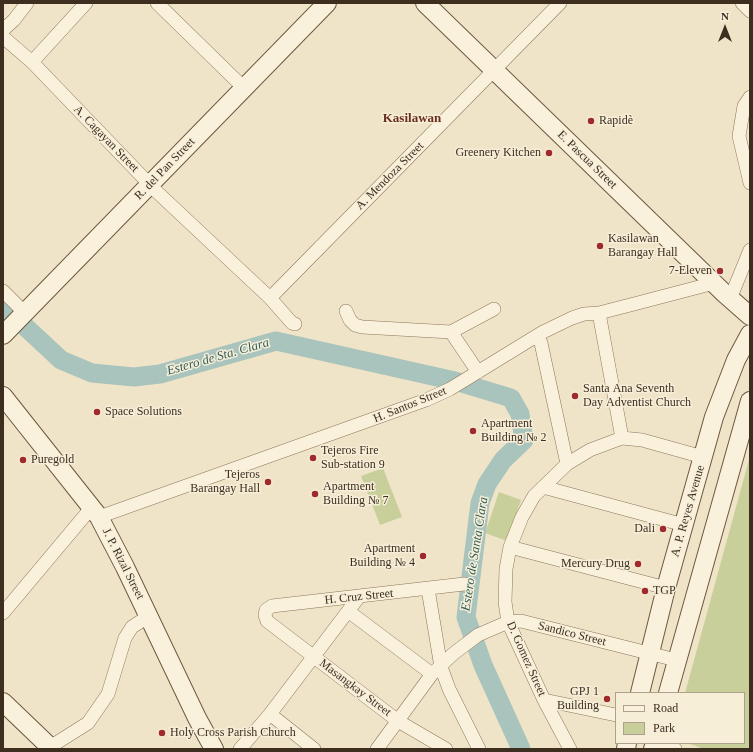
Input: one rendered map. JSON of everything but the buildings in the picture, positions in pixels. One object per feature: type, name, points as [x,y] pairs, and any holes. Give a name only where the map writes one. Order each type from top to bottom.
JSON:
[{"type":"street","points":[[3,30],[14,20],[27,3]]},
{"type":"street","points":[[32,62],[86,3]]},
{"type":"street","points":[[157,3],[244,88]]},
{"type":"street","name":"R. del Pan Street","points":[[17,322],[327,3]]},
{"type":"street","name":"E. Pascua Street","points":[[425,3],[723,292],[750,316]]},
{"type":"street","name":"A. Mendoza Street","points":[[270,298],[560,3]]},
{"type":"street","points":[[742,3],[750,11]]},
{"type":"street","name":"A. Cagayan Street","points":[[3,38],[32,62],[150,185],[270,298],[292,323],[296,324]]},
{"type":"street","points":[[750,97],[744,106],[739,136],[750,183]]},
{"type":"street","points":[[723,292],[743,268],[750,250]]},
{"type":"street","points":[[3,291],[17,322]]},
{"type":"street","name":"H. Santos Street","points":[[95,512],[426,400],[454,386],[537,336],[572,318],[584,314],[599,313],[723,292]]},
{"type":"street","points":[[346,311],[350,320],[355,325],[362,327],[451,332],[494,309]]},
{"type":"street","points":[[599,313],[622,438]]},
{"type":"street","points":[[451,332],[478,372]]},
{"type":"street","name":"A. P. Reyes Avenue","points":[[642,684],[651,653],[666,588],[714,416],[743,364],[750,334]]},
{"type":"street","points":[[537,336],[541,343],[568,464]]},
{"type":"street","name":"J. P. Rizal Street","points":[[3,396],[95,512],[149,616],[197,718],[214,749]]},
{"type":"street","points":[[642,684],[669,688],[716,517],[750,401]]},
{"type":"street","points":[[714,416],[742,428]]},
{"type":"street","name":"D. Gomez Street","points":[[570,749],[544,700],[508,622],[505,602],[506,569],[510,547],[522,517],[534,496],[568,464],[590,450],[622,438],[642,440],[703,457]]},
{"type":"street","points":[[543,487],[686,517],[716,517]]},
{"type":"street","points":[[3,613],[95,512]]},
{"type":"street","points":[[510,547],[666,588]]},
{"type":"street","name":"H. Cruz Street","points":[[267,621],[265,615],[266,610],[272,606],[358,598],[464,584]]},
{"type":"street","points":[[428,589],[436,670]]},
{"type":"street","points":[[240,749],[270,714],[358,598]]},
{"type":"street","points":[[348,611],[436,670],[449,689],[479,749]]},
{"type":"street","points":[[3,702],[51,748],[88,723],[108,694],[125,638],[132,627],[149,616]]},
{"type":"street","name":"Masangkay Street","points":[[267,621],[398,720],[446,749]]},
{"type":"street","name":"Sandico Street","points":[[377,749],[436,670],[472,639],[508,622],[521,621],[676,660]]},
{"type":"street","points":[[544,700],[615,715]]},
{"type":"street","points":[[270,714],[314,749]]},
{"type":"street","points":[[659,744],[675,749]]},
{"type":"green space","points":[[750,456],[750,749],[704,749],[690,744],[745,744],[745,692],[685,692]]},
{"type":"green space","points":[[383,468],[402,517],[380,525],[361,476]]},
{"type":"green space","points":[[499,492],[521,500],[507,541],[485,533]]},
{"type":"waterway","name":"Estero de Sta. Clara","points":[[3,306],[61,360],[92,373],[134,377],[160,374],[276,341],[455,381],[511,398],[520,414],[524,440],[503,460],[487,484],[480,503],[466,617],[483,665],[521,749]]},
{"type":"place","name":"Rapidè","points":[[591,121]]},
{"type":"place","name":"Greenery Kitchen","points":[[549,153]]},
{"type":"place","name":"Kasilawan Barangay Hall","points":[[600,246]]},
{"type":"place","name":"7-Eleven","points":[[720,271]]},
{"type":"place","name":"Santa Ana Seventh Day Adventist Church","points":[[575,396]]},
{"type":"place","name":"Space Solutions","points":[[97,412]]},
{"type":"place","name":"Apartment Building № 2","points":[[473,431]]},
{"type":"place","name":"Tejeros Fire Sub-station 9","points":[[313,458]]},
{"type":"place","name":"Puregold","points":[[23,460]]},
{"type":"place","name":"Tejeros Barangay Hall","points":[[268,482]]},
{"type":"place","name":"Apartment Building № 7","points":[[315,494]]},
{"type":"place","name":"Dali","points":[[663,529]]},
{"type":"place","name":"Apartment Building № 4","points":[[423,556]]},
{"type":"place","name":"Mercury Drug","points":[[638,564]]},
{"type":"place","name":"TGP","points":[[645,591]]},
{"type":"place","name":"GPJ 1 Building","points":[[607,699]]},
{"type":"place","name":"Holy Cross Parish Church","points":[[162,733]]},
{"type":"district","name":"Kasilawan","points":[[412,119]]},
{"type":"water label","name":"Estero de Santa Clara","points":[[475,554]]}]
